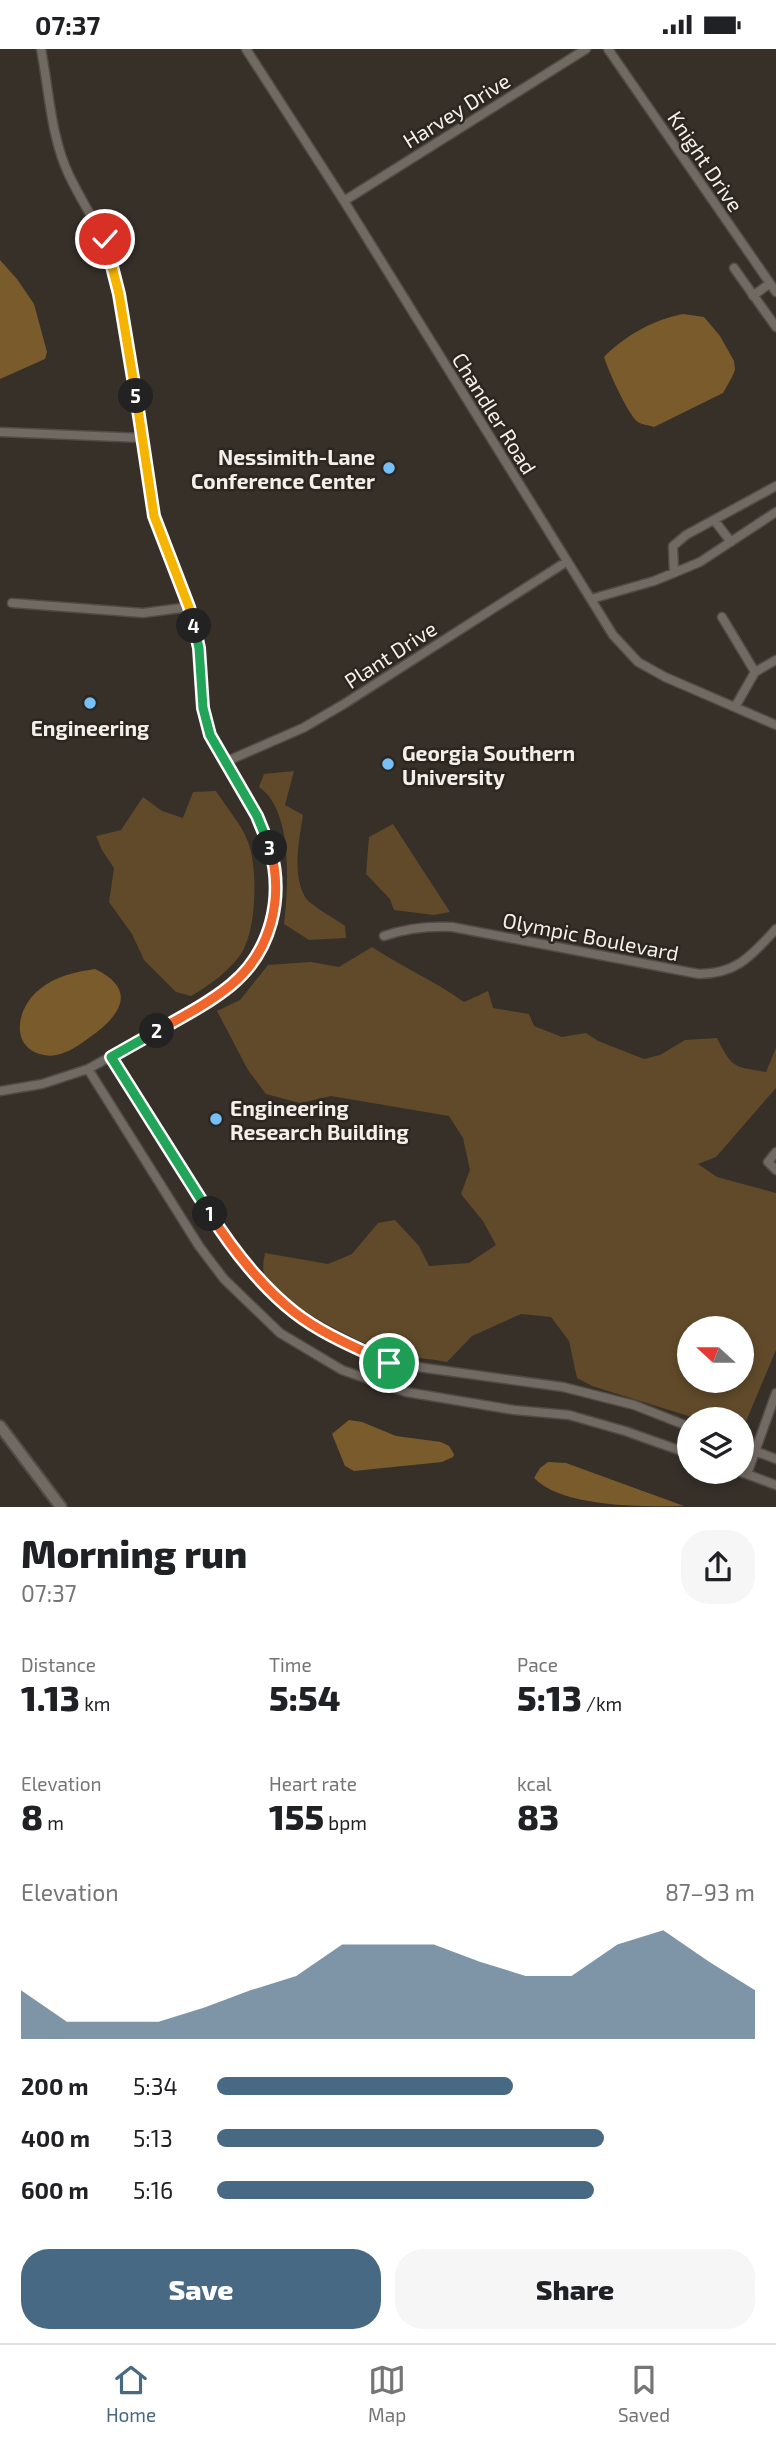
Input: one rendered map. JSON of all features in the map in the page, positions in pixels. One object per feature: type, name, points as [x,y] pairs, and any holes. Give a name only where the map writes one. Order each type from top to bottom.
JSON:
[{"type":"street","points":[[0,1091],[41,1084],[88,1069],[230,986],[256,957],[268,934],[276,901],[275,867],[257,816],[210,735],[203,708],[199,648],[189,607],[154,516],[113,262],[105,239],[68,173],[57,135],[41,49]]},
{"type":"street","name":"Chandler Road","points":[[246,49],[344,201],[613,635],[638,662],[665,677],[776,725]]},
{"type":"street","name":"Harvey Drive","points":[[344,201],[586,49]]},
{"type":"street","name":"Knight Drive","points":[[608,49],[776,292]]},
{"type":"street","points":[[734,268],[776,327]]},
{"type":"street","points":[[753,296],[770,282]]},
{"type":"street","points":[[0,432],[143,438]]},
{"type":"street","points":[[674,573],[673,546],[686,535],[776,486]]},
{"type":"street","points":[[591,600],[654,581],[699,562],[776,512]]},
{"type":"street","points":[[714,520],[731,542]]},
{"type":"street","name":"Plant Drive","points":[[225,762],[303,728],[344,704],[566,562]]},
{"type":"street","points":[[12,603],[143,613],[189,607]]},
{"type":"street","points":[[722,617],[755,672]]},
{"type":"street","points":[[736,708],[755,672],[776,660]]},
{"type":"street","name":"Olympic Boulevard","points":[[384,936],[428,926],[452,927],[699,975],[730,970],[750,957],[776,929]]},
{"type":"street","points":[[111,1057],[231,1247],[268,1290],[296,1314],[328,1334],[389,1363],[563,1387],[634,1405],[677,1422]]},
{"type":"street","points":[[88,1069],[200,1246],[224,1279],[279,1333],[342,1370],[406,1391],[513,1410],[569,1415],[677,1449]]},
{"type":"street","points":[[776,1152],[768,1162],[776,1170]]},
{"type":"street","points":[[776,1393],[755,1451],[776,1459]]},
{"type":"street","points":[[0,1426],[61,1507]]},
{"type":"street","points":[[754,1477],[776,1485]]},
{"type":"shaded area","points":[[0,260],[34,304],[47,352],[45,359],[0,379]]},
{"type":"shaded area","points":[[683,314],[704,317],[720,336],[734,361],[735,370],[723,393],[654,427],[641,424],[624,402],[604,357],[640,330]]},
{"type":"shaded area","points":[[294,771],[285,805],[303,815],[298,857],[301,888],[308,901],[345,926],[346,938],[309,940],[284,924],[287,871],[283,831],[270,798],[259,787],[264,774]]},
{"type":"shaded area","points":[[216,791],[248,842],[253,867],[253,915],[241,954],[218,978],[191,996],[176,992],[144,960],[132,934],[109,902],[114,868],[96,836],[121,830],[143,797],[162,811],[183,818],[193,792]]},
{"type":"shaded area","points":[[393,824],[450,912],[434,915],[394,910],[390,899],[366,874],[369,837]]},
{"type":"shaded area","points":[[372,947],[464,1002],[488,991],[493,1008],[529,1014],[534,1026],[562,1037],[586,1033],[598,1041],[644,1059],[660,1055],[685,1040],[717,1038],[726,1055],[735,1064],[766,1072],[776,1048],[776,1088],[716,1157],[698,1164],[717,1177],[776,1193],[776,1350],[752,1407],[677,1407],[677,1412],[592,1386],[577,1378],[569,1341],[551,1317],[521,1314],[472,1336],[447,1362],[395,1354],[360,1341],[325,1323],[292,1303],[266,1281],[263,1265],[265,1253],[328,1264],[352,1254],[378,1223],[395,1220],[419,1246],[429,1266],[469,1263],[496,1245],[483,1221],[461,1194],[470,1170],[463,1138],[449,1116],[331,1096],[300,1103],[266,1094],[248,1070],[217,1011],[240,1000],[268,965],[311,962],[339,967]]},
{"type":"shaded area","points":[[95,969],[115,983],[120,991],[119,1007],[114,1015],[97,1032],[65,1052],[51,1056],[33,1051],[25,1044],[20,1026],[32,996],[59,978]]},
{"type":"shaded area","points":[[349,1420],[362,1422],[396,1436],[441,1442],[449,1446],[453,1457],[442,1462],[354,1471],[345,1466],[332,1434]]},
{"type":"shaded area","points":[[548,1462],[566,1463],[684,1506],[603,1503],[563,1495],[534,1478]]},
{"type":"place","name":"Nessimith-Lane Conference Center","points":[[389,468]]},
{"type":"place","name":"Engineering","points":[[90,703]]},
{"type":"place","name":"Georgia Southern University","points":[[388,764]]},
{"type":"place","name":"Engineering Research Building","points":[[216,1119]]},
{"type":"route","points":[[105,239],[119,294],[154,516],[189,607],[199,648],[203,708],[210,735],[257,816],[269,843],[275,867],[276,901],[268,934],[244,973],[230,986],[184,1016],[111,1057],[231,1247],[268,1290],[296,1314],[328,1334],[389,1363]]}]
